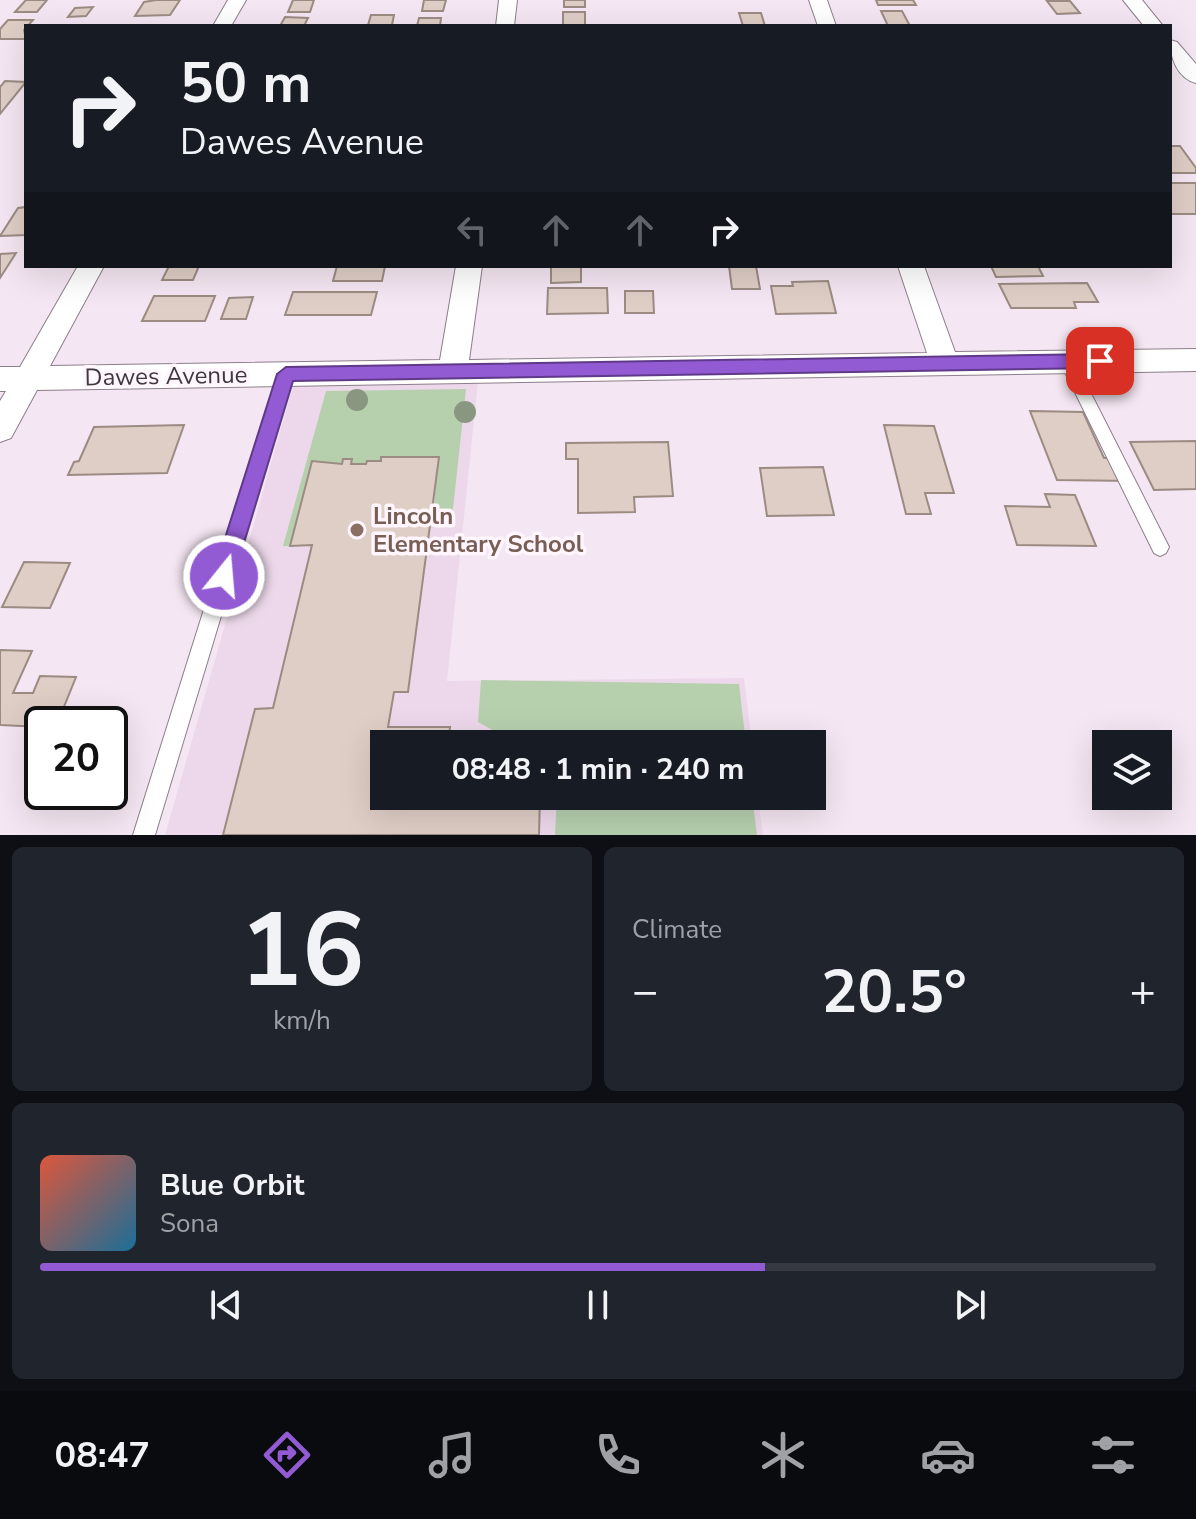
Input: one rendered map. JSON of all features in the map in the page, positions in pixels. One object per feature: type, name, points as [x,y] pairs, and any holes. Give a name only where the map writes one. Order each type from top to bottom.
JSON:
[{"type":"street","points":[[223,24],[237,0]]},
{"type":"street","points":[[505,24],[508,0]]},
{"type":"street","points":[[818,0],[826,24]]},
{"type":"street","points":[[1132,0],[1152,24]]},
{"type":"street","points":[[1172,48],[1196,77]]},
{"type":"street","points":[[0,429],[90,268]]},
{"type":"street","points":[[453,371],[469,268]]},
{"type":"street","points":[[912,268],[945,364]]},
{"type":"street","name":"Dawes Avenue","points":[[0,379],[1196,360]]},
{"type":"lane","points":[[1068,362],[1160,547]]},
{"type":"lane","points":[[144,835],[286,374]]},
{"type":"shaded area","name":"Lincoln Elementary School","points":[[478,381],[447,681],[744,678],[750,730],[370,730],[370,810],[760,810],[763,835],[165,835],[294,383]]},
{"type":"green space","points":[[466,389],[452,518],[433,518],[438,457],[382,457],[381,461],[367,461],[366,464],[351,464],[351,459],[343,459],[342,464],[312,461],[290,546],[283,546],[326,391]]},
{"type":"green space","points":[[481,680],[739,684],[744,730],[493,730],[478,722]]},
{"type":"green space","points":[[556,810],[754,810],[757,835],[555,835]]},
{"type":"building","points":[[26,0],[47,0],[37,12],[15,12]]},
{"type":"building","points":[[180,0],[170,15],[135,16],[144,2]]},
{"type":"building","points":[[293,0],[314,0],[310,12],[288,12]]},
{"type":"building","points":[[424,0],[446,0],[443,11],[422,11]]},
{"type":"building","points":[[564,0],[585,0],[585,7],[564,7]]},
{"type":"building","points":[[876,0],[913,0],[916,5],[878,5]]},
{"type":"building","points":[[1047,1],[1070,1],[1080,13],[1057,14]]},
{"type":"building","points":[[93,7],[86,16],[68,17],[75,8]]},
{"type":"building","points":[[881,11],[902,11],[909,24],[887,24]]},
{"type":"building","points":[[563,12],[585,12],[585,24],[563,24]]},
{"type":"building","points":[[739,13],[761,13],[764,24],[742,24]]},
{"type":"building","points":[[371,15],[394,15],[392,24],[368,24]]},
{"type":"building","points":[[285,17],[308,18],[305,24],[281,24]]},
{"type":"building","points":[[419,18],[441,18],[440,24],[418,24]]},
{"type":"building","points":[[8,20],[33,20],[24,24],[24,39],[0,39],[0,29]]},
{"type":"building","points":[[5,81],[24,82],[0,114],[0,87]]},
{"type":"building","points":[[1172,146],[1180,146],[1196,168],[1196,173],[1172,173]]},
{"type":"building","points":[[1172,183],[1196,183],[1196,214],[1172,214]]},
{"type":"building","points":[[24,207],[24,235],[0,236],[18,208]]},
{"type":"building","points":[[16,253],[0,278],[0,254]]},
{"type":"building","points":[[168,268],[198,268],[193,280],[162,280]]},
{"type":"building","points":[[336,268],[385,268],[382,281],[333,281]]},
{"type":"building","points":[[551,268],[581,268],[581,282],[551,283]]},
{"type":"building","points":[[729,268],[756,268],[760,289],[732,289]]},
{"type":"building","points":[[992,268],[1039,268],[1043,276],[996,277]]},
{"type":"building","points":[[828,281],[836,313],[776,314],[771,286]]},
{"type":"building","points":[[1087,283],[1098,302],[1074,302],[1076,308],[1011,308],[999,284]]},
{"type":"building","points":[[548,288],[607,288],[608,313],[547,314]]},
{"type":"building","points":[[625,291],[653,291],[654,313],[625,313]]},
{"type":"building","points":[[293,292],[377,292],[371,315],[285,315]]},
{"type":"building","points":[[154,296],[215,296],[205,321],[142,321]]},
{"type":"building","points":[[253,297],[246,319],[221,319],[229,298]]},
{"type":"building","points":[[1030,411],[1083,412],[1104,458],[1121,458],[1132,481],[1057,480]]},
{"type":"building","points":[[184,425],[167,473],[68,475],[74,462],[79,461],[94,427]]},
{"type":"building","points":[[884,425],[934,426],[954,493],[925,493],[931,514],[906,514]]},
{"type":"building","points":[[1196,441],[1196,489],[1154,490],[1130,442]]},
{"type":"building","points":[[668,442],[673,496],[634,497],[635,512],[578,513],[578,459],[566,459],[566,443]]},
{"type":"building","points":[[381,457],[439,457],[408,692],[394,692],[388,727],[450,727],[450,730],[370,730],[370,810],[540,810],[539,835],[223,835],[255,709],[273,708],[312,545],[290,546],[312,461],[342,464],[343,459],[352,459],[351,464],[366,464],[367,461],[381,461]]},
{"type":"building","points":[[823,467],[834,515],[767,516],[760,468]]},
{"type":"building","points":[[1045,494],[1075,495],[1096,546],[1017,545],[1005,506],[1050,507]]},
{"type":"building","points":[[24,562],[70,563],[50,608],[2,607]]},
{"type":"building","points":[[0,650],[32,651],[13,693],[33,693],[40,676],[76,677],[64,706],[24,706],[24,726],[0,725]]},
{"type":"place","name":"Lincoln Elementary School","points":[[357,530]]},
{"type":"route","points":[[224,576],[286,374],[1100,361]]}]
